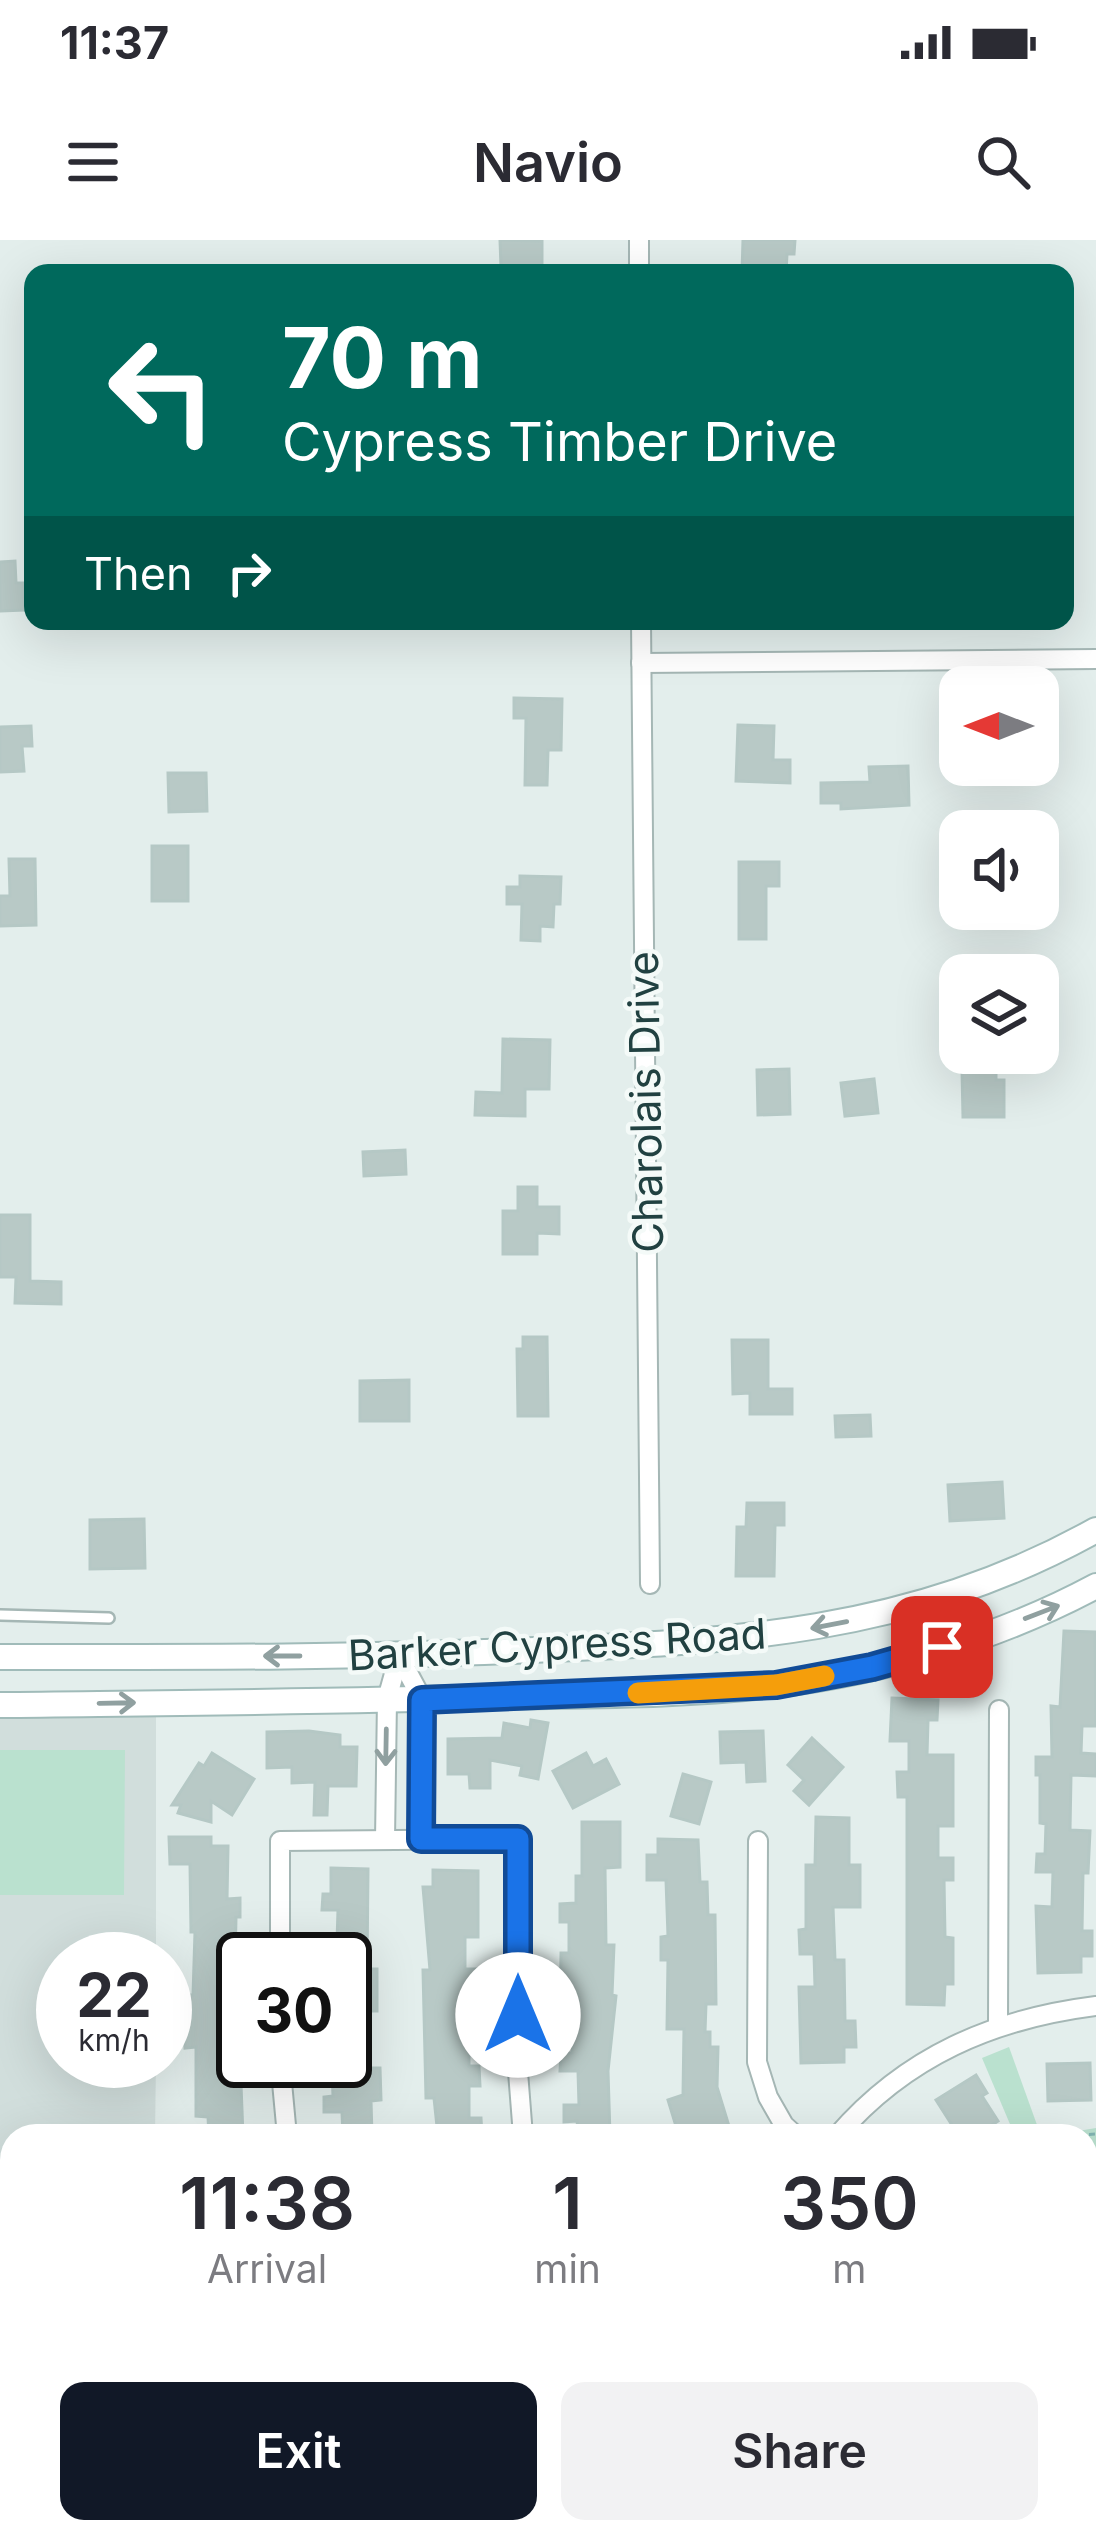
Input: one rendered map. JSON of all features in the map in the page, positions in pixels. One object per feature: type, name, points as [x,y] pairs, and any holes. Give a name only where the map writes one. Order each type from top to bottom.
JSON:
[{"type":"main road","name":"Barker Cypress Road","points":[[0,1657],[399,1656],[771,1636],[899,1612],[1042,1560],[1096,1530]]},
{"type":"main road","name":"Barker Cypress Road","points":[[0,1705],[422,1700],[776,1685],[872,1667],[977,1637],[1057,1607],[1096,1586]]},
{"type":"street","name":"Charolais Drive","points":[[640,630],[650,1584]]},
{"type":"street","points":[[641,663],[1096,659]]},
{"type":"street","points":[[385,1840],[387,1700],[399,1656]]},
{"type":"street","points":[[399,1656],[422,1700],[421,1839]]},
{"type":"street","points":[[998,2024],[1000,1710]]},
{"type":"street","points":[[280,1932],[280,1840],[518,1839],[522,2124]]},
{"type":"street","points":[[758,1841],[757,2062],[768,2097],[787,2124]]},
{"type":"street","points":[[847,2124],[863,2106],[936,2053],[998,2024],[1096,2006]]},
{"type":"street","points":[[283,2088],[286,2124]]},
{"type":"lane","points":[[0,1615],[109,1618]]},
{"type":"shaded area","points":[[156,1715],[156,1932],[36,1932],[36,2088],[156,2088],[155,2124],[0,2124],[0,1718]]},
{"type":"green space","points":[[0,1750],[125,1750],[124,1895],[0,1895]]},
{"type":"green space","points":[[1009,2047],[1037,2124],[1010,2124],[982,2058]]},
{"type":"building","points":[[500,240],[542,241],[542,264],[501,264]]},
{"type":"building","points":[[743,240],[795,240],[794,254],[787,254],[786,264],[742,264]]},
{"type":"building","points":[[15,561],[16,583],[23,583],[24,610],[0,611],[0,562]]},
{"type":"building","points":[[514,698],[562,699],[561,750],[548,750],[547,785],[525,785],[526,718],[514,718]]},
{"type":"building","points":[[738,725],[774,726],[773,760],[790,760],[790,783],[736,781]]},
{"type":"building","points":[[31,726],[32,746],[22,746],[24,771],[0,772],[0,727]]},
{"type":"building","points":[[908,766],[909,805],[841,809],[841,803],[821,803],[821,783],[870,782],[869,767]]},
{"type":"building","points":[[168,773],[206,773],[207,811],[169,812]]},
{"type":"building","points":[[152,846],[188,846],[188,901],[152,901]]},
{"type":"building","points":[[9,859],[35,859],[36,925],[0,926],[0,896],[10,896]]},
{"type":"building","points":[[739,862],[779,862],[779,886],[766,886],[766,939],[739,939]]},
{"type":"building","points":[[520,876],[561,877],[553,927],[540,926],[540,941],[521,940],[522,904],[507,904],[507,887],[520,887]]},
{"type":"building","points":[[503,1039],[550,1040],[549,1089],[525,1089],[525,1116],[475,1115],[476,1092],[502,1093]]},
{"type":"building","points":[[789,1069],[790,1114],[758,1115],[757,1070]]},
{"type":"building","points":[[962,1074],[996,1074],[996,1080],[1004,1080],[1004,1117],[963,1117]]},
{"type":"building","points":[[874,1079],[878,1113],[845,1116],[841,1083]]},
{"type":"building","points":[[405,1150],[406,1174],[364,1176],[363,1152]]},
{"type":"building","points":[[518,1187],[537,1187],[537,1207],[559,1207],[559,1234],[537,1233],[537,1254],[503,1254],[503,1211],[518,1211]]},
{"type":"building","points":[[0,1215],[30,1215],[30,1281],[61,1282],[61,1304],[15,1303],[16,1277],[0,1277]]},
{"type":"building","points":[[523,1337],[547,1337],[548,1416],[518,1416],[517,1349],[523,1349]]},
{"type":"building","points":[[732,1340],[768,1340],[768,1389],[792,1389],[792,1414],[750,1414],[750,1393],[733,1394]]},
{"type":"building","points":[[409,1380],[409,1421],[360,1421],[360,1381]]},
{"type":"building","points":[[870,1415],[871,1436],[836,1437],[835,1416]]},
{"type":"building","points":[[1002,1482],[1004,1518],[950,1521],[948,1485]]},
{"type":"building","points":[[747,1503],[784,1503],[784,1525],[775,1525],[774,1576],[736,1576],[737,1527],[746,1527]]},
{"type":"building","points":[[144,1519],[145,1568],[90,1569],[90,1520]]},
{"type":"building","points":[[1064,1631],[1095,1632],[1096,1726],[1082,1726],[1081,1753],[1096,1754],[1096,1776],[1071,1775],[1070,1830],[1090,1831],[1088,1873],[1083,1873],[1082,1931],[1092,1931],[1092,1956],[1081,1956],[1081,1972],[1038,1973],[1036,1906],[1052,1907],[1053,1872],[1036,1872],[1037,1854],[1045,1854],[1046,1824],[1040,1823],[1036,1757],[1052,1757],[1051,1706],[1060,1707]]},
{"type":"building","points":[[892,1698],[938,1700],[937,1720],[928,1720],[927,1755],[953,1755],[953,1826],[938,1826],[938,1858],[953,1858],[953,1880],[944,1880],[945,1937],[953,1938],[953,1984],[945,1984],[944,2005],[907,2004],[907,1797],[898,1797],[897,1772],[909,1772],[909,1741],[890,1741]]},
{"type":"building","points":[[531,1720],[548,1723],[538,1779],[520,1775],[522,1766],[490,1760],[490,1788],[470,1788],[469,1774],[448,1774],[448,1739],[502,1738],[504,1723],[530,1728]]},
{"type":"building","points":[[763,1731],[765,1781],[747,1782],[746,1762],[721,1763],[720,1732]]},
{"type":"building","points":[[267,1732],[340,1735],[340,1747],[357,1747],[356,1786],[328,1786],[327,1815],[314,1815],[315,1782],[292,1783],[292,1767],[267,1768]]},
{"type":"building","points":[[812,1738],[843,1767],[809,1805],[794,1791],[804,1780],[788,1765]]},
{"type":"building","points":[[212,1753],[254,1779],[232,1815],[211,1801],[211,1822],[178,1813],[181,1805],[172,1805],[199,1763],[204,1766]]},
{"type":"building","points":[[586,1753],[593,1766],[606,1759],[619,1784],[573,1808],[553,1771]]},
{"type":"building","points":[[683,1774],[711,1782],[699,1824],[671,1816]]},
{"type":"building","points":[[816,1817],[849,1818],[849,1865],[860,1865],[860,1907],[833,1907],[835,1960],[844,1960],[845,2021],[855,2021],[856,2047],[844,2047],[844,2062],[801,2063],[799,1987],[815,1987],[814,1954],[800,1954],[799,1930],[806,1929],[806,1865],[815,1865]]},
{"type":"building","points":[[582,1822],[620,1822],[620,1867],[605,1868],[606,1945],[614,1945],[612,1995],[616,1996],[608,2071],[610,2124],[564,2122],[564,2105],[579,2105],[578,2071],[560,2071],[561,2053],[572,2053],[573,2021],[560,2021],[561,1953],[569,1953],[569,1922],[560,1922],[560,1904],[576,1903],[576,1876],[582,1876]]},
{"type":"building","points":[[169,1837],[211,1837],[211,1846],[228,1846],[227,1899],[240,1898],[236,1932],[216,1932],[216,2088],[241,2088],[243,2124],[208,2124],[208,2117],[196,2116],[190,1864],[170,1864]]},
{"type":"building","points":[[658,1839],[698,1840],[700,1882],[707,1882],[708,1915],[715,1915],[716,2004],[706,2004],[705,2032],[710,2032],[710,2047],[718,2047],[717,2087],[728,2124],[675,2124],[668,2100],[683,2095],[684,2029],[667,2029],[668,1960],[661,1960],[661,1937],[668,1936],[666,1880],[647,1880],[647,1855],[658,1855]]},
{"type":"building","points":[[331,1868],[368,1869],[367,1932],[337,1932],[338,1910],[322,1910],[323,1894],[331,1894]]},
{"type":"building","points":[[433,1870],[478,1871],[478,1937],[465,1937],[465,1969],[477,1969],[479,2037],[469,2037],[469,2066],[479,2066],[480,2086],[469,2086],[469,2118],[481,2118],[481,2124],[437,2124],[434,2098],[426,2098],[423,1970],[430,1970],[423,1887],[433,1887]]},
{"type":"building","points":[[372,1969],[377,1969],[377,2011],[372,2011]]},
{"type":"building","points":[[1090,2063],[1091,2100],[1048,2101],[1047,2064]]},
{"type":"building","points":[[372,2068],[380,2068],[381,2100],[371,2101],[372,2124],[342,2124],[342,2112],[324,2112],[324,2097],[333,2096],[333,2088],[372,2088]]},
{"type":"building","points":[[976,2075],[987,2093],[982,2096],[998,2121],[951,2124],[936,2100]]},
{"type":"slow traffic","points":[[638,1693],[776,1685],[824,1676]]},
{"type":"route","points":[[518,2015],[518,1839],[421,1839],[422,1700],[776,1685],[872,1667],[942,1647]]}]
